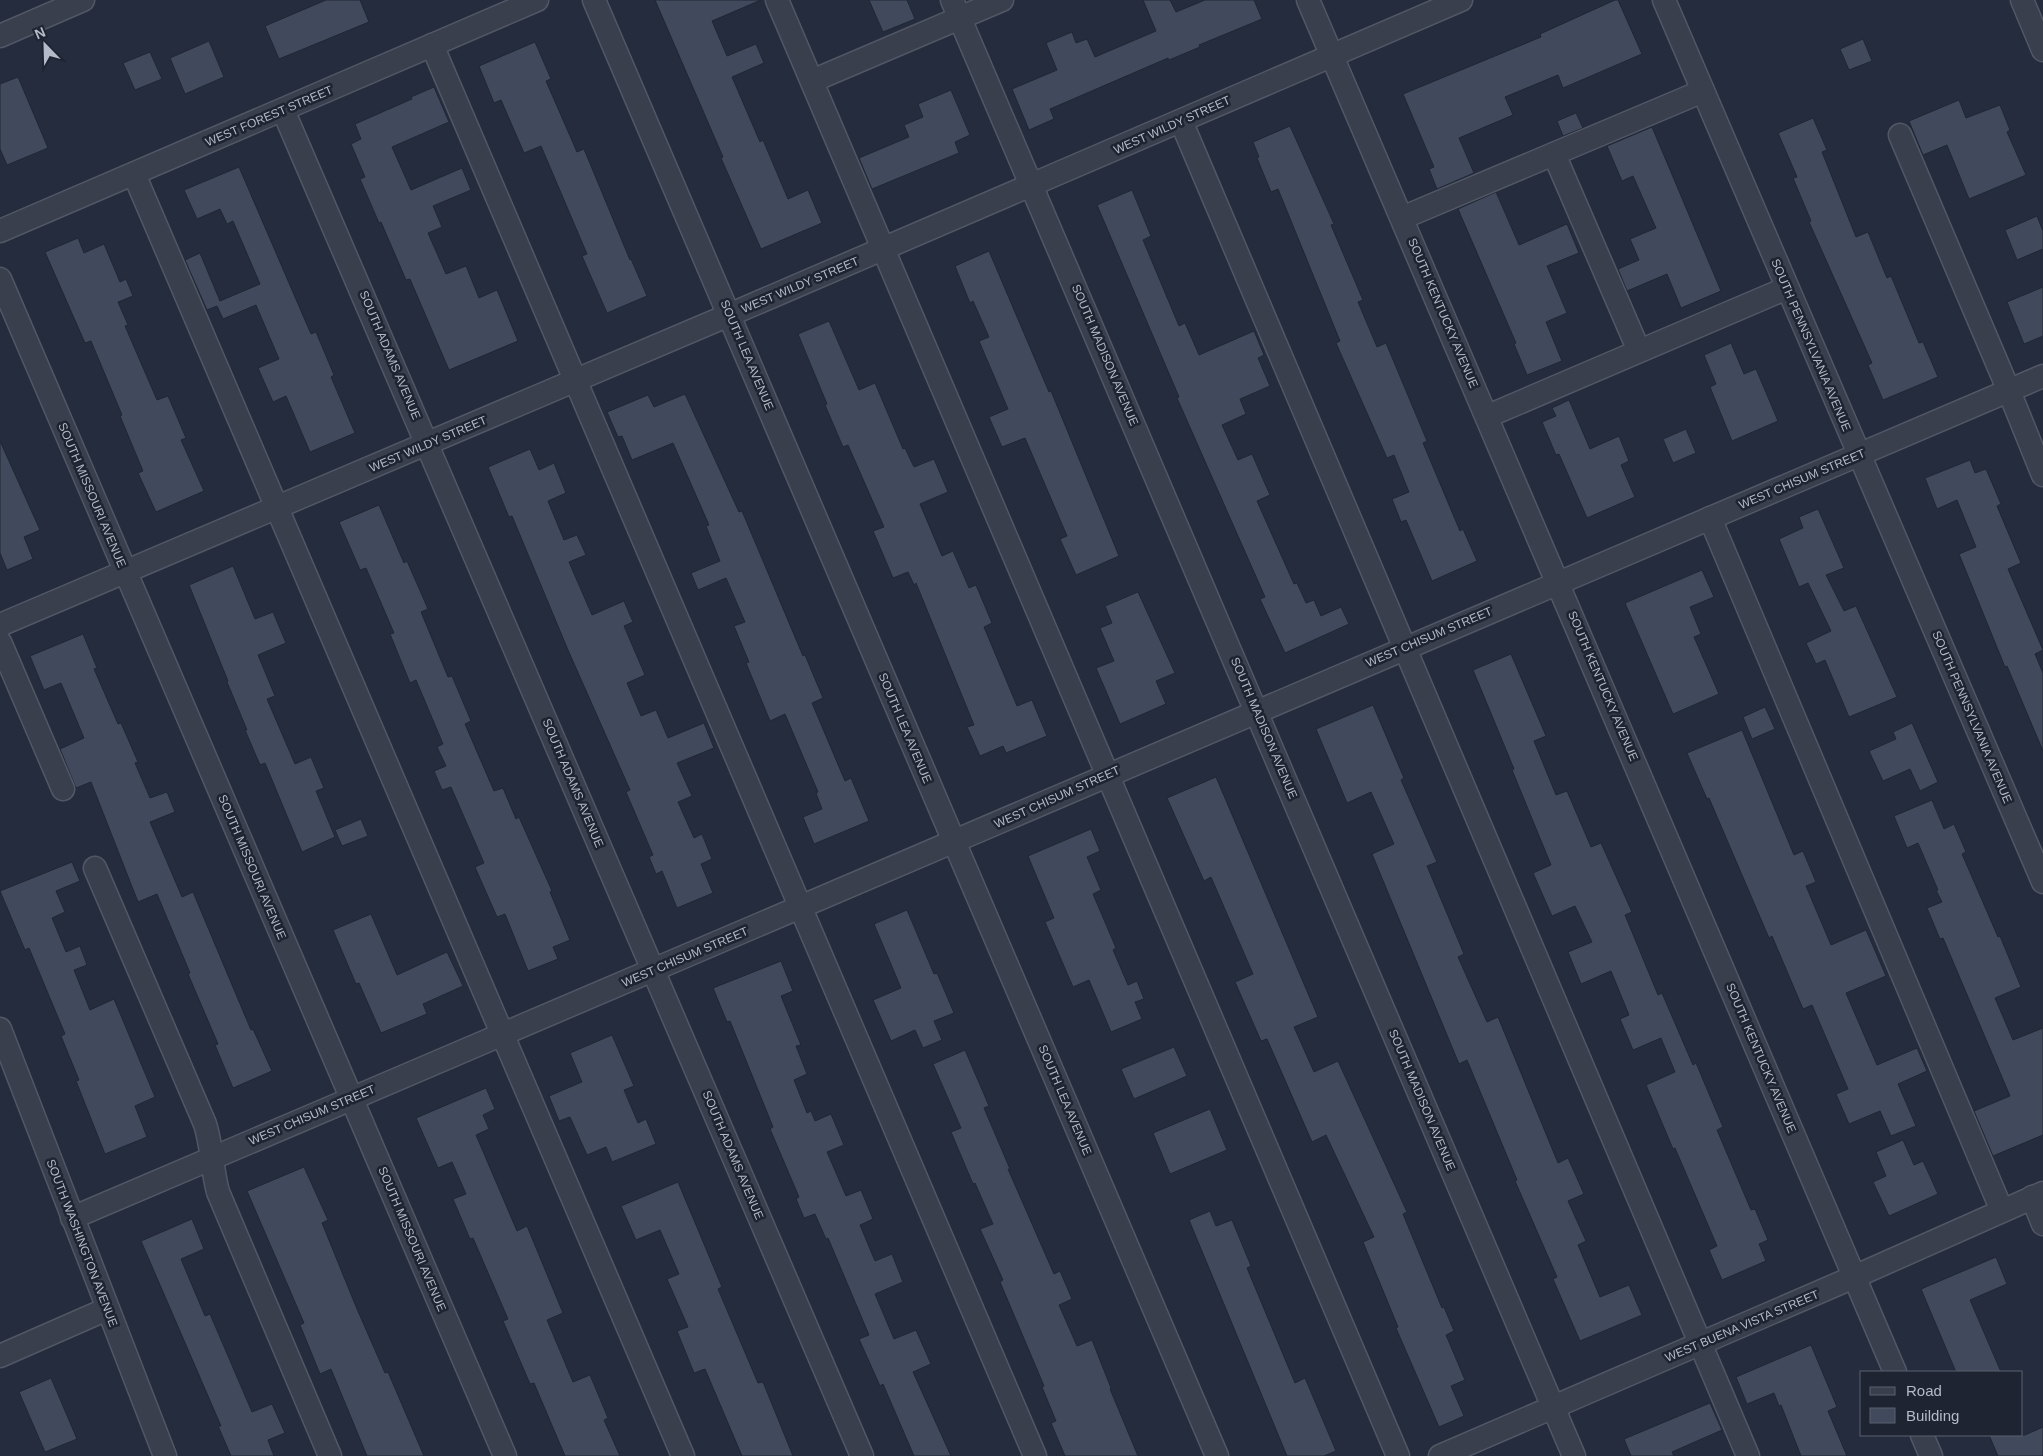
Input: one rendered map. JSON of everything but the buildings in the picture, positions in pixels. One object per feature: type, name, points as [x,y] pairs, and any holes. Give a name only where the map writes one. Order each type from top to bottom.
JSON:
[{"type":"street","points":[[0,36],[83,0]]},
{"type":"street","name":"WEST FOREST STREET","points":[[0,231],[537,0]]},
{"type":"street","name":"SOUTH LEA AVENUE","points":[[594,0],[1216,1456]]},
{"type":"street","points":[[777,0],[1398,1456]]},
{"type":"street","points":[[812,81],[956,9],[1002,0]]},
{"type":"street","name":"SOUTH KENTUCKY AVENUE","points":[[1308,0],[1488,416],[1895,1371]]},
{"type":"street","name":"WEST WILDY STREET","points":[[0,625],[576,381],[1461,0]]},
{"type":"street","name":"SOUTH PENNSYLVANIA AVENUE","points":[[1664,0],[2043,882]]},
{"type":"street","points":[[2022,0],[2043,50]]},
{"type":"street","name":"SOUTH MADISON AVENUE","points":[[956,9],[1033,185],[1574,1456]]},
{"type":"street","points":[[432,45],[1035,1456]]},
{"type":"street","points":[[1402,218],[1703,91]]},
{"type":"street","name":"SOUTH ADAMS AVENUE","points":[[283,110],[862,1456]]},
{"type":"street","points":[[1180,121],[1748,1456]]},
{"type":"street","points":[[1900,136],[2043,475]]},
{"type":"street","points":[[1554,154],[1639,351]]},
{"type":"street","points":[[134,174],[504,1034],[683,1456]]},
{"type":"street","name":"SOUTH MISSOURI AVENUE","points":[[0,279],[505,1456]]},
{"type":"street","points":[[1488,416],[1787,288]]},
{"type":"street","name":"WEST CHISUM STREET","points":[[72,1218],[954,842],[1257,710],[2043,376]]},
{"type":"street","points":[[1710,518],[2002,1211]]},
{"type":"street","points":[[0,642],[63,789]]},
{"type":"street","points":[[95,868],[205,1124],[218,1192],[330,1456]]},
{"type":"street","name":"SOUTH WASHINGTON AVENUE","points":[[0,1029],[165,1456]]},
{"type":"street","points":[[2037,1195],[2043,1224]]},
{"type":"street","name":"WEST BUENA VISTA STREET","points":[[1440,1456],[1854,1277],[2037,1195]]},
{"type":"street","points":[[0,1356],[107,1310]]},
{"type":"street","points":[[1922,1436],[1931,1456]]}]
